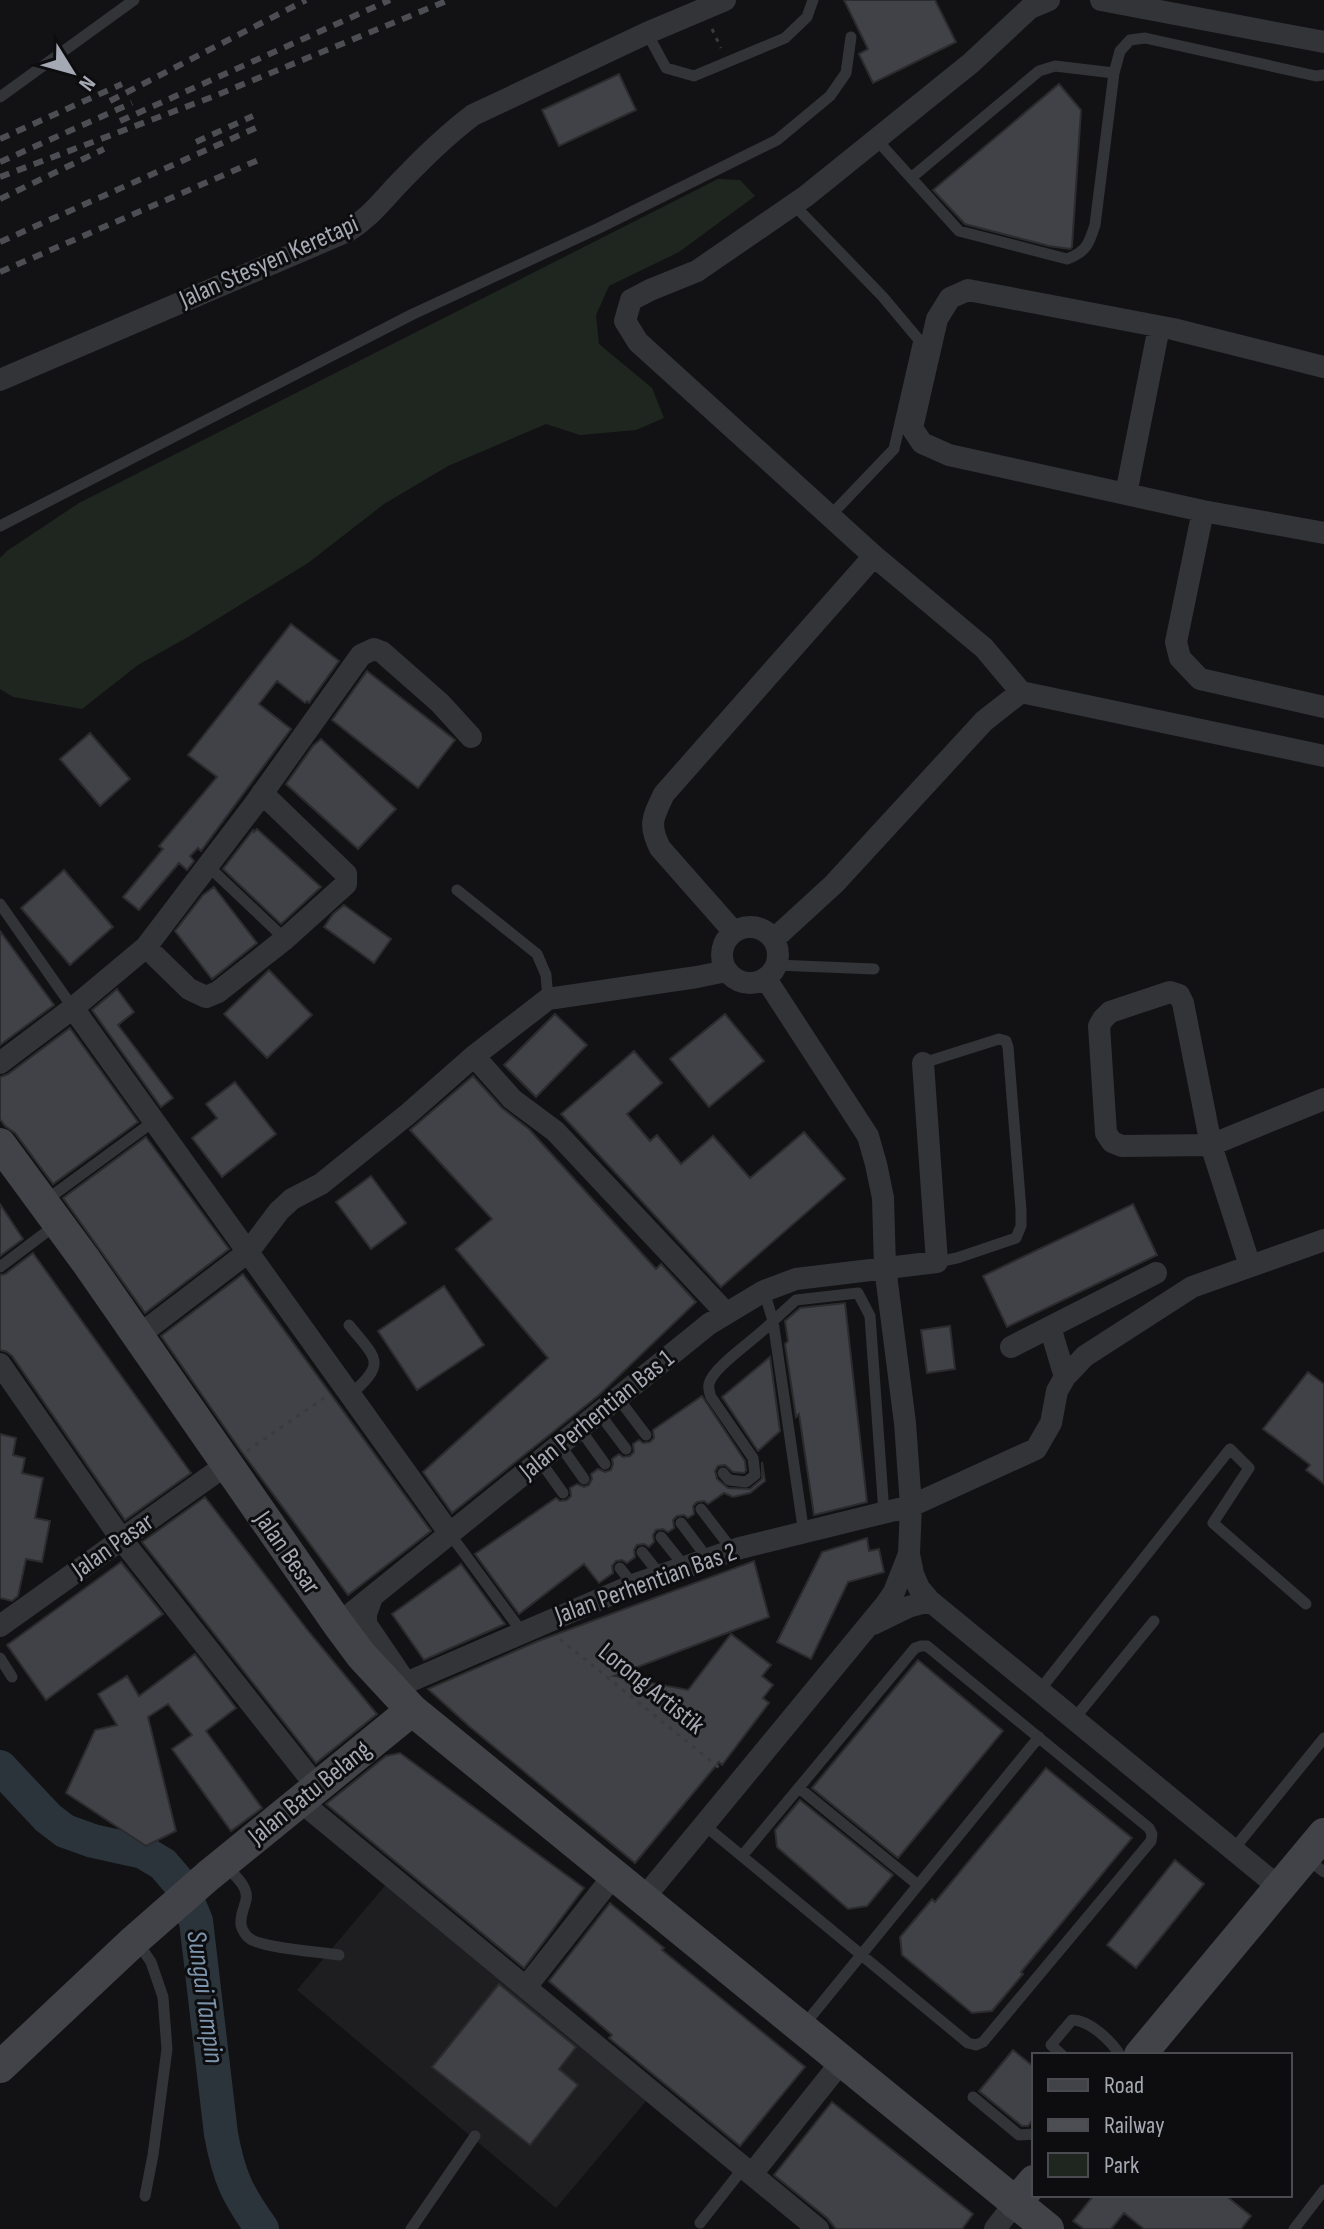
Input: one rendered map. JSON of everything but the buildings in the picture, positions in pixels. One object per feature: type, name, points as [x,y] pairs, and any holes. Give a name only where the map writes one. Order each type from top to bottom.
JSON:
[{"type":"street","name":"Jalan Stesyen Keretapi","points":[[0,380],[348,231],[364,221],[452,131],[473,115],[725,0]]},
{"type":"street","points":[[1049,0],[1030,8],[971,63],[794,205],[697,271],[631,300],[625,321],[638,342],[874,556],[984,648],[1021,692],[1324,756]]},
{"type":"street","points":[[1101,0],[1324,42]]},
{"type":"street","points":[[1324,367],[1159,327],[968,290],[950,298],[937,319],[912,428],[922,443],[949,455],[1203,511],[1324,533]]},
{"type":"street","points":[[1126,494],[1159,327]]},
{"type":"street","points":[[1203,511],[1176,642],[1180,658],[1200,679],[1324,707]]},
{"type":"street","points":[[734,932],[660,848],[654,836],[652,819],[664,794],[874,556]]},
{"type":"street","points":[[0,1063],[146,947],[361,655],[374,649],[382,652],[440,703],[471,737]]},
{"type":"street","points":[[774,939],[834,884],[984,721],[1021,692]]},
{"type":"street","points":[[146,947],[189,989],[206,997],[218,992],[285,939],[346,884],[346,874],[262,793]]},
{"type":"street","points":[[742,928],[760,929],[774,939],[778,956],[771,972],[749,984],[732,978],[723,963],[723,945],[734,932],[742,928]]},
{"type":"street","points":[[138,1336],[248,1252],[292,1199],[321,1184],[474,1056],[548,999],[726,971]]},
{"type":"street","points":[[771,972],[868,1136],[876,1164],[883,1198],[885,1267],[905,1423],[911,1506],[909,1554],[919,1588],[930,1601],[1280,1888]]},
{"type":"street","points":[[1250,1266],[1211,1145],[1179,995],[1170,992],[1110,1012],[1099,1026],[1106,1133],[1112,1142],[1122,1146],[1211,1145],[1324,1099]]},
{"type":"street","points":[[73,1008],[450,1534]]},
{"type":"street","points":[[474,1056],[512,1099],[555,1131],[726,1313]]},
{"type":"street","points":[[923,1063],[937,1262]]},
{"type":"street","name":"Jalan Besar","points":[[0,1144],[361,1655],[614,1875],[842,2061],[1025,2192],[1048,2229]]},
{"type":"street","points":[[1050,1327],[1065,1377],[1085,1356],[1192,1287],[1324,1240]]},
{"type":"street","name":"Jalan Perhentian Bas 1","points":[[338,1624],[726,1313],[764,1291],[796,1279],[937,1262]]},
{"type":"street","points":[[1011,1347],[1156,1273]]},
{"type":"street","points":[[0,1364],[6,1388],[309,1794],[526,1987],[818,2229]]},
{"type":"street","name":"Jalan Perhentian Bas 2","points":[[403,1694],[626,1576],[661,1576],[733,1551],[911,1506],[1036,1449],[1051,1423],[1057,1391],[1065,1377]]},
{"type":"street","name":"Jalan Pasar","points":[[0,1626],[226,1465]]},
{"type":"street","points":[[643,1899],[894,1592],[909,1554]]},
{"type":"street","points":[[372,1597],[366,1624],[403,1694]]},
{"type":"street","points":[[864,1628],[908,1607],[930,1601]]},
{"type":"street","name":"Jalan Batu Belang","points":[[0,2067],[135,1940],[309,1794],[403,1694]]},
{"type":"street","points":[[1142,2053],[1280,1888],[1318,1854]]},
{"type":"street","points":[[526,1987],[614,1875]]},
{"type":"street","points":[[748,2170],[842,2061]]},
{"type":"street","points":[[995,2229],[1025,2192]]},
{"type":"lane","points":[[0,97],[134,0]]},
{"type":"lane","points":[[647,33],[666,68],[694,76],[785,38],[807,17],[813,0]]},
{"type":"lane","points":[[0,526],[413,314],[599,228],[777,140],[830,96],[846,73],[851,37]]},
{"type":"lane","points":[[876,139],[959,231],[1067,259],[1080,254],[1090,241],[1095,225],[1114,73],[1120,51],[1130,40],[1145,38],[1316,76],[1324,75]]},
{"type":"lane","points":[[911,178],[1039,71],[1055,66],[1114,73]]},
{"type":"lane","points":[[794,205],[883,297],[919,340],[894,449],[830,516]]},
{"type":"lane","points":[[208,866],[285,939]]},
{"type":"lane","points":[[457,890],[537,954],[546,975],[548,999]]},
{"type":"lane","points":[[0,904],[73,1008]]},
{"type":"lane","points":[[771,972],[874,969]]},
{"type":"lane","points":[[923,1063],[999,1039],[1006,1041],[1021,1210],[1021,1226],[1016,1238],[937,1262]]},
{"type":"lane","points":[[0,1267],[50,1213],[154,1121]]},
{"type":"lane","points":[[764,1291],[773,1321],[804,1534]]},
{"type":"lane","points":[[723,1473],[729,1480],[746,1482],[755,1475],[753,1458],[711,1397],[708,1385],[716,1371],[796,1300],[858,1293],[870,1316],[884,1513]]},
{"type":"lane","points":[[346,1390],[369,1378],[375,1365],[375,1358],[349,1325]]},
{"type":"lane","points":[[618,1398],[646,1435]]},
{"type":"lane","points":[[599,1413],[626,1449]]},
{"type":"lane","points":[[580,1429],[605,1464]]},
{"type":"lane","points":[[560,1445],[584,1479]]},
{"type":"lane","points":[[1039,1691],[1230,1449],[1249,1468],[1213,1523],[1306,1604]]},
{"type":"lane","points":[[540,1461],[563,1493]]},
{"type":"lane","points":[[701,1509],[733,1551]]},
{"type":"lane","points":[[681,1523],[708,1559]]},
{"type":"lane","points":[[450,1534],[532,1627]]},
{"type":"lane","points":[[661,1537],[685,1567]]},
{"type":"lane","points":[[642,1552],[661,1576]]},
{"type":"lane","points":[[1074,1719],[1154,1621]]},
{"type":"lane","points":[[703,1824],[968,2043],[976,2045],[983,2042],[1151,1841],[1149,1828],[927,1646],[921,1646],[915,1648],[742,1856]]},
{"type":"lane","points":[[0,1658],[12,1677]]},
{"type":"lane","points":[[802,2028],[1039,1737]]},
{"type":"lane","points":[[1233,1850],[1324,1738]]},
{"type":"lane","points":[[799,1788],[918,1885]]},
{"type":"lane","points":[[216,1870],[245,1888],[247,1895],[241,1913],[241,1926],[252,1940],[339,1955]]},
{"type":"lane","points":[[135,1940],[151,1962],[163,1997],[167,2049],[145,2196]]},
{"type":"lane","points":[[1060,2053],[1051,2045],[1072,2020],[1082,2020],[1119,2053]]},
{"type":"lane","points":[[973,2097],[1019,2135],[1032,2134]]},
{"type":"lane","points":[[411,2229],[475,2136]]},
{"type":"lane","points":[[700,2223],[748,2170]]},
{"type":"lane","points":[[1294,2229],[1324,2190]]},
{"type":"path","points":[[703,10],[728,62]]},
{"type":"path","points":[[226,1465],[346,1390]]},
{"type":"path","name":"Lorong Artistik","points":[[532,1627],[737,1783]]},
{"type":"shaded area","points":[[388,1882],[647,2100],[556,2208],[297,1990]]},
{"type":"green space","points":[[718,179],[740,180],[755,196],[679,252],[609,286],[596,315],[599,344],[652,388],[664,418],[636,430],[580,435],[546,424],[448,466],[384,504],[308,563],[138,665],[82,709],[13,697],[0,689],[0,558],[7,551],[79,503]]},
{"type":"waterway","name":"Sungai Tampin","points":[[0,1767],[48,1818],[65,1831],[143,1852],[163,1864],[181,1885],[196,1921],[224,2149],[235,2184],[262,2229]]},
{"type":"railway","points":[[110,101],[306,0]]},
{"type":"railway","points":[[120,121],[390,0]]},
{"type":"railway","points":[[0,177],[212,97],[449,0]]},
{"type":"railway","points":[[0,139],[122,84]]},
{"type":"railway","points":[[0,162],[132,103]]},
{"type":"railway","points":[[196,142],[253,116]]},
{"type":"railway","points":[[0,242],[258,127]]},
{"type":"railway","points":[[0,199],[104,149]]},
{"type":"railway","points":[[0,272],[263,158]]}]
